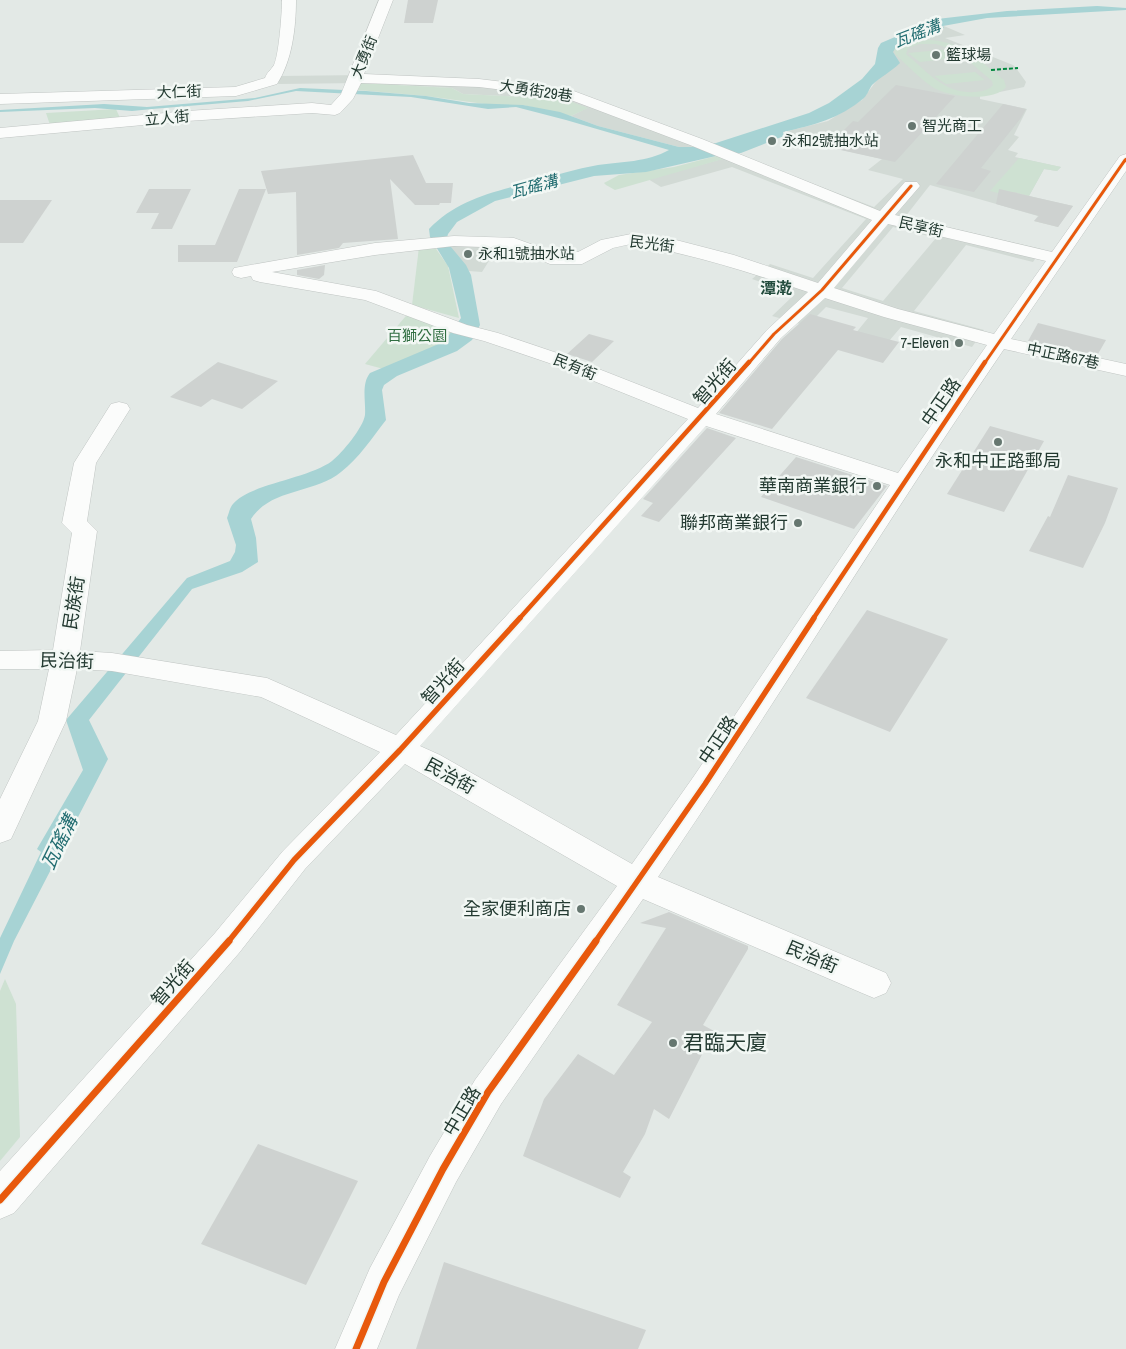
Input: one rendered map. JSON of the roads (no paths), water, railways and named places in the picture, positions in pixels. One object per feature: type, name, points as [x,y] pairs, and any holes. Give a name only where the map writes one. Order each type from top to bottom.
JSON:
[{"type":"street","name":"大仁街","points":[[0,99],[236,91],[265,84],[272,81],[274,73],[281,65],[289,0]]},
{"type":"street","name":"大勇街","points":[[335,110],[351,87],[386,0]]},
{"type":"street","name":"大勇街29巷","points":[[351,87],[478,83],[566,93],[696,142],[735,159]]},
{"type":"street","name":"立人街","points":[[0,133],[187,116],[312,108],[335,110]]},
{"type":"street","name":"民享街","points":[[735,159],[883,218],[1056,258]]},
{"type":"street","name":"中正路","points":[[356,1349],[384,1282],[488,1092],[710,776],[904,482],[1056,258],[1123,167]]},
{"type":"street","name":"智光街","points":[[0,1200],[227,943],[294,860],[400,750],[702,417],[774,334],[822,290],[911,186]]},
{"type":"street","name":"民光街","points":[[241,272],[374,249],[454,240],[514,243],[550,258],[582,258],[607,244],[631,239],[676,246],[727,259],[892,313],[999,342]]},
{"type":"street","name":"民有街","points":[[241,272],[369,295],[460,329],[491,337],[556,359],[702,417],[904,482]]},
{"type":"street","name":"中正路67巷","points":[[999,342],[1126,370]]},
{"type":"street","name":"民族街","points":[[0,831],[52,722],[65,659],[85,531],[74,523],[85,463],[119,409]]},
{"type":"street","name":"民治街","points":[[0,660],[65,659],[112,662],[266,688],[430,763],[637,882],[874,983]]},
{"type":"water","name":"瓦磘溝","points":[[1097,6],[1126,8],[1126,10],[987,18],[943,26],[944,28],[896,47],[893,52],[900,63],[878,79],[864,98],[836,116],[805,127],[783,132],[784,136],[741,153],[716,156],[646,172],[594,176],[495,201],[457,222],[448,234],[446,241],[466,265],[471,275],[480,325],[472,340],[457,351],[397,376],[384,385],[382,390],[386,420],[359,454],[348,466],[330,479],[281,496],[260,509],[251,519],[256,538],[258,562],[242,572],[192,589],[89,720],[108,759],[14,941],[0,974],[0,938],[41,852],[37,849],[83,770],[66,720],[187,578],[230,561],[235,552],[236,545],[227,518],[233,504],[252,491],[309,472],[332,461],[352,440],[360,427],[365,415],[365,388],[367,377],[370,373],[441,343],[447,338],[461,318],[449,268],[430,237],[429,229],[452,210],[492,193],[582,168],[643,159],[669,150],[516,107],[488,109],[411,97],[296,91],[248,101],[132,111],[95,108],[0,112],[0,110],[104,104],[147,107],[255,98],[300,88],[366,91],[426,96],[469,103],[523,105],[560,112],[598,126],[679,147],[694,147],[716,143],[809,113],[829,103],[862,79],[875,64],[878,48],[881,43],[937,19],[1007,11]]},
{"type":"place","name":"籃球場","points":[[936,55]]},
{"type":"place","name":"智光商工","points":[[912,126]]},
{"type":"place","name":"永和2號抽水站","points":[[772,141]]},
{"type":"place","name":"永和1號抽水站","points":[[468,254]]},
{"type":"place","name":"7-Eleven","points":[[959,343]]},
{"type":"place","name":"永和中正路郵局","points":[[998,442]]},
{"type":"place","name":"華南商業銀行","points":[[877,486]]},
{"type":"place","name":"聯邦商業銀行","points":[[798,523]]},
{"type":"place","name":"全家便利商店","points":[[581,909]]},
{"type":"place","name":"君臨天廈","points":[[673,1043]]},
{"type":"district","name":"潭漧","points":[[776,288]]},
{"type":"park label","name":"百獅公園","points":[[417,336]]}]
